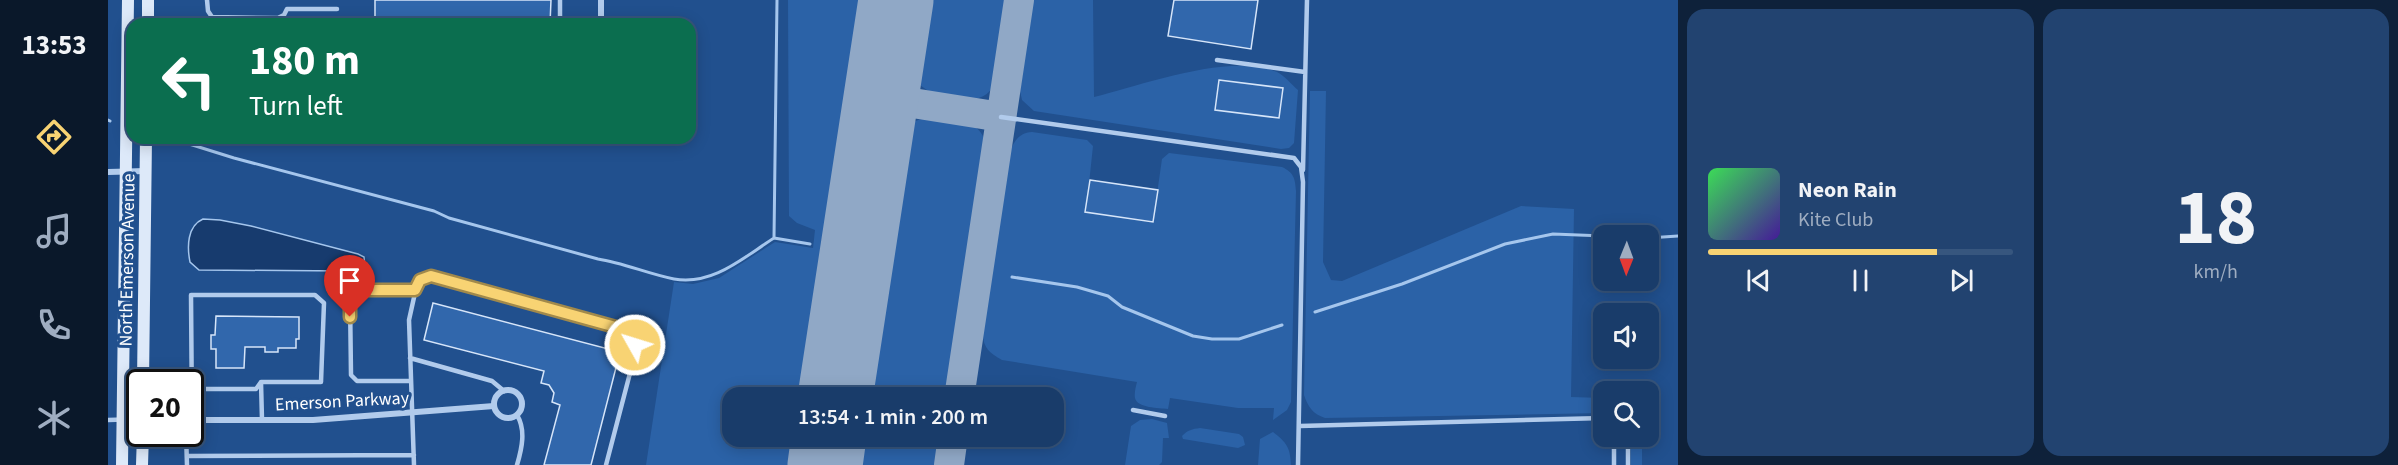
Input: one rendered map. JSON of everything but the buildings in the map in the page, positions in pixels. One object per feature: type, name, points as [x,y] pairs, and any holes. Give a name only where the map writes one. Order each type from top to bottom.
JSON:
[{"type":"main road","name":"North Emerson Avenue","points":[[128,0],[128,18]]},
{"type":"main road","points":[[148,0],[148,18]]},
{"type":"main road","name":"North Emerson Avenue","points":[[122,465],[126,114]]},
{"type":"main road","name":"North Emerson Avenue","points":[[144,369],[146,144]]},
{"type":"main road","points":[[142,465],[143,447]]},
{"type":"street","points":[[601,0],[601,18]]},
{"type":"street","points":[[108,172],[146,171]]},
{"type":"street","points":[[494,406],[496,396],[504,391],[513,391],[520,398],[521,409],[517,415]]},
{"type":"street","name":"Emerson Parkway","points":[[204,420],[313,420],[494,406],[496,412],[502,417],[509,418],[517,415]]},
{"type":"lane","points":[[207,0],[208,11],[212,17],[278,18],[284,15],[287,9],[337,9]]},
{"type":"lane","points":[[560,0],[560,18]]},
{"type":"lane","points":[[1299,465],[1307,0]]},
{"type":"lane","points":[[1216,60],[1305,72]]},
{"type":"lane","points":[[1001,117],[1294,158],[1301,167],[1303,182]]},
{"type":"lane","points":[[414,465],[409,320],[415,290],[420,280],[431,276],[623,329],[629,333],[635,345],[635,354],[606,465]]},
{"type":"lane","points":[[411,381],[357,381],[353,379],[351,375],[350,298],[357,290],[415,290]]},
{"type":"lane","points":[[191,369],[191,295],[315,295],[324,303],[321,382],[261,382]]},
{"type":"lane","points":[[410,358],[492,381],[504,391]]},
{"type":"lane","points":[[204,389],[256,389],[261,382]]},
{"type":"lane","points":[[261,382],[262,420]]},
{"type":"lane","points":[[1133,410],[1165,416]]},
{"type":"lane","points":[[517,415],[523,429],[518,465]]},
{"type":"lane","points":[[1300,426],[1593,418]]},
{"type":"lane","points":[[108,420],[126,420]]},
{"type":"lane","points":[[187,447],[187,465]]},
{"type":"lane","points":[[1614,447],[1614,465]]},
{"type":"lane","points":[[1628,447],[1628,465]]},
{"type":"lane","points":[[187,456],[414,455]]},
{"type":"shaded area","points":[[788,0],[877,0],[819,387],[722,387],[722,447],[810,447],[807,465],[646,465],[674,282],[693,284],[719,278],[775,242],[813,248],[815,230],[797,223],[789,216]]},
{"type":"shaded area","points":[[916,0],[1007,0],[994,83],[988,93],[979,98],[953,99],[939,96],[917,82],[911,73],[907,56]]},
{"type":"shaded area","points":[[1033,0],[1093,0],[1094,97],[1186,72],[1236,66],[1258,67],[1280,73],[1298,90],[1294,143],[1289,148],[1281,149],[1034,111],[1022,100],[1020,91]]},
{"type":"shaded area","points":[[1310,91],[1326,91],[1323,262],[1331,280],[1342,281],[1521,206],[1574,209],[1571,397],[1593,398],[1593,413],[1325,418],[1312,410],[1304,395]]},
{"type":"shaded area","points":[[934,117],[965,122],[978,129],[985,143],[952,387],[857,387],[896,141],[907,126],[921,119]]},
{"type":"shaded area","points":[[1032,132],[1087,140],[1093,146],[1086,212],[1153,222],[1162,159],[1169,153],[1282,167],[1289,171],[1294,179],[1296,191],[1291,402],[1287,410],[1273,420],[1274,408],[1238,408],[1170,398],[1168,409],[1149,407],[1140,404],[1135,398],[1137,382],[1002,360],[988,350],[983,334],[1010,152],[1018,138]]},
{"type":"shaded area","points":[[203,219],[251,226],[358,254],[364,257],[365,266],[361,270],[346,271],[199,270],[190,262],[189,237],[194,227]]},
{"type":"shaded area","points":[[1152,419],[1167,423],[1169,438],[1163,438],[1162,462],[1159,465],[1125,465],[1131,426],[1140,420]]},
{"type":"shaded area","points":[[1200,428],[1239,434],[1243,437],[1245,445],[1238,448],[1183,439],[1182,436],[1186,432]]},
{"type":"shaded area","points":[[1273,432],[1287,446],[1291,465],[1258,465],[1260,439]]},
{"type":"shaded area","points":[[848,447],[944,447],[941,465],[845,465]]},
{"type":"shaded area","points":[[1631,447],[1642,447],[1642,465],[1631,465]]},
{"type":"waterway","points":[[774,238],[777,0]]},
{"type":"waterway","points":[[189,144],[674,279],[688,280],[715,274],[774,238],[810,244]]},
{"type":"waterway","points":[[1315,312],[1402,284],[1505,244],[1553,234],[1593,236]]},
{"type":"waterway","points":[[1659,237],[1678,236]]},
{"type":"waterway","points":[[1012,277],[1077,287],[1108,296],[1122,307],[1193,336],[1239,339],[1282,325]]},
{"type":"taxiway","points":[[961,387],[1019,0]]},
{"type":"taxiway","points":[[881,98],[1001,117]]},
{"type":"taxiway","points":[[949,465],[951,447]]},
{"type":"runway","points":[[837,387],[896,0]]},
{"type":"runway","points":[[825,465],[827,447]]},
{"type":"route","points":[[350,317],[350,298],[353,292],[357,290],[415,290],[420,280],[431,276],[623,329],[629,333],[635,345]]}]
